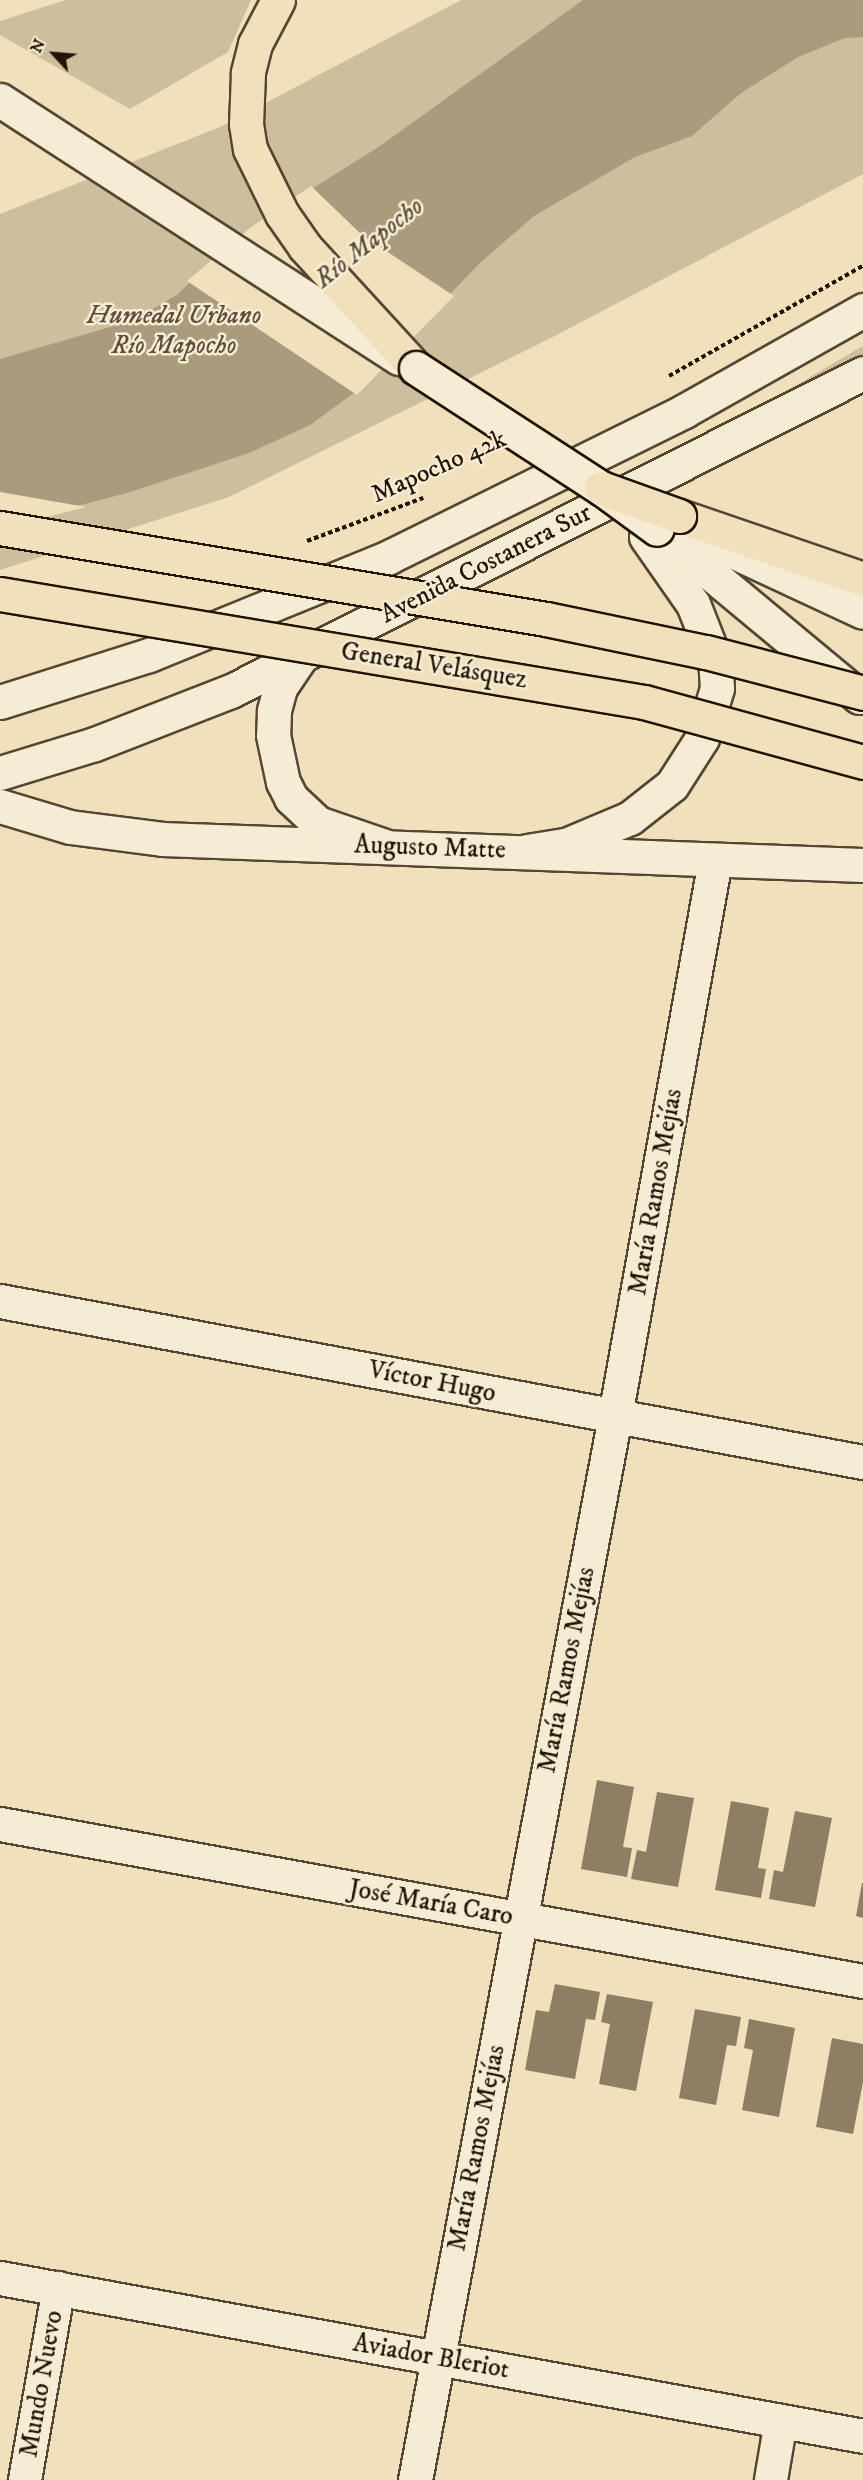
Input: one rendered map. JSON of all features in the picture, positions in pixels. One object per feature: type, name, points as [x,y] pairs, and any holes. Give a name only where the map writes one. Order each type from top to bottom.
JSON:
[{"type":"highway","points":[[278,0],[255,44],[248,73],[246,124],[250,149],[282,214],[305,247],[416,368]]},
{"type":"highway","points":[[601,488],[663,526],[863,579]]},
{"type":"highway","points":[[0,528],[579,625],[775,668],[863,693]]},
{"type":"highway","name":"General Velásquez","points":[[0,594],[644,702],[863,762]]},
{"type":"street","points":[[0,100],[601,488]]},
{"type":"street","name":"Avenida Costanera Sur","points":[[0,702],[149,655],[389,558],[684,411],[863,310]]},
{"type":"street","name":"Avenida Costanera Sur","points":[[0,773],[166,718],[300,658],[863,374]]},
{"type":"street","points":[[663,526],[863,612]]},
{"type":"street","points":[[663,526],[863,700]]},
{"type":"street","points":[[527,851],[576,842],[630,818],[672,785],[702,738],[717,688],[715,660],[663,526]]},
{"type":"street","points":[[300,658],[280,688],[274,711],[273,735],[283,782],[291,798],[318,823],[385,846]]},
{"type":"street","name":"Augusto Matte","points":[[0,806],[70,827],[109,834],[162,839],[863,865]]},
{"type":"street","name":"María Ramos Mejías","points":[[415,2480],[615,1416],[715,860]]},
{"type":"street","name":"Víctor Hugo","points":[[0,1301],[863,1462]]},
{"type":"street","name":"José María Caro","points":[[0,1824],[863,1981]]},
{"type":"street","name":"Aviador Bleriot","points":[[0,2278],[863,2436]]},
{"type":"street","name":"Mundo Nuevo","points":[[25,2480],[59,2289]]},
{"type":"street","points":[[771,2480],[781,2421]]},
{"type":"path","points":[[658,382],[863,266]]},
{"type":"path","name":"Mapocho 42k","points":[[303,542],[429,495]]},
{"type":"green space","points":[[66,0],[251,0],[228,52],[130,109],[0,35],[0,21]]},
{"type":"green space","name":"Humedal Urbano Río Mapocho","points":[[461,0],[863,0],[863,174],[551,338],[229,497],[0,570],[0,214],[220,127]]},
{"type":"green space","points":[[863,346],[863,361],[699,442]]},
{"type":"water","name":"Río Mapocho","points":[[583,0],[863,0],[863,37],[845,38],[798,57],[741,93],[692,136],[635,157],[534,216],[481,262],[354,393],[310,425],[249,453],[127,493],[0,526],[0,359],[131,321],[177,295],[201,271],[313,188],[380,146]]},
{"type":"pier","points":[[311,186],[362,235],[454,296],[357,395],[187,281],[250,228]]},
{"type":"pier","points":[[0,492],[86,507],[0,529]]},
{"type":"building","points":[[597,1780],[634,1787],[623,1847],[632,1848],[627,1877],[581,1869]]},
{"type":"building","points":[[657,1792],[694,1798],[678,1887],[631,1879],[637,1850],[646,1852]]},
{"type":"building","points":[[731,1801],[769,1808],[758,1868],[766,1869],[761,1898],[715,1890]]},
{"type":"building","points":[[795,1811],[832,1818],[815,1907],[769,1899],[774,1870],[783,1872]]},
{"type":"building","points":[[863,1883],[863,1918],[856,1916]]},
{"type":"building","points":[[555,1984],[600,1992],[595,2020],[586,2019],[575,2079],[525,2070],[536,2010],[549,2012]]},
{"type":"building","points":[[607,1994],[653,2002],[636,2091],[599,2084],[610,2024],[601,2022]]},
{"type":"building","points":[[695,2009],[741,2017],[736,2046],[727,2045],[716,2105],[679,2098]]},
{"type":"building","points":[[749,2019],[795,2028],[779,2117],[742,2110],[753,2050],[744,2048]]},
{"type":"building","points":[[832,2038],[863,2044],[863,2082],[853,2134],[816,2127]]}]
